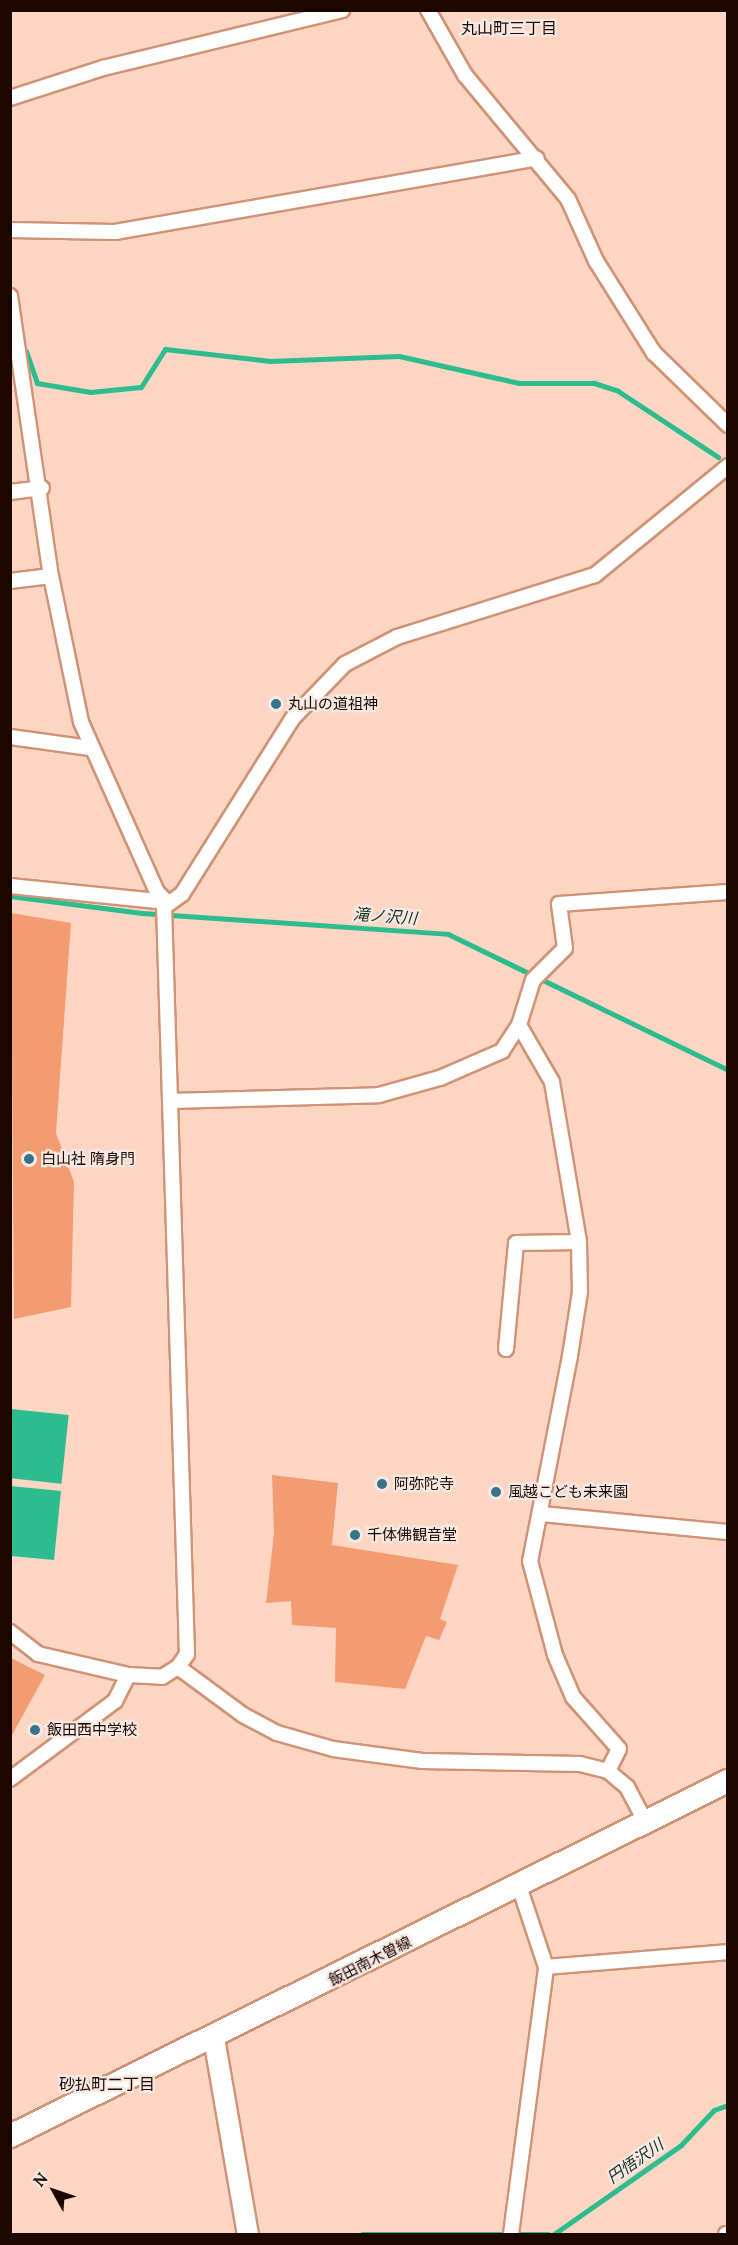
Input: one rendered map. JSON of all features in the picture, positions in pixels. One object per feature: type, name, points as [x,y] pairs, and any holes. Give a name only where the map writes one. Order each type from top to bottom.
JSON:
[{"type":"main road","name":"飯田南木曽線","points":[[10,2136],[214,2038],[728,1781]]},
{"type":"street","points":[[10,98],[103,68],[342,10]]},
{"type":"street","points":[[428,10],[465,75],[537,158],[568,200],[601,270],[654,353],[728,425]]},
{"type":"street","points":[[10,230],[115,232],[537,158]]},
{"type":"street","points":[[10,296],[42,488],[51,576],[90,748],[166,905],[162,926],[190,1641],[178,1667],[162,1677],[128,1675],[38,1654],[10,1632]]},
{"type":"street","points":[[10,886],[166,905],[182,894],[293,718],[345,664],[397,637],[595,575],[728,466]]},
{"type":"street","points":[[10,492],[42,488]]},
{"type":"street","points":[[10,581],[51,576]]},
{"type":"street","points":[[10,737],[90,748]]},
{"type":"street","points":[[170,1101],[378,1095],[488,1059],[502,1051],[519,1025],[537,975],[565,948],[559,904],[728,892]]},
{"type":"street","points":[[519,1025],[552,1082],[579,1242],[580,1292],[541,1514],[530,1561],[555,1655],[573,1697],[619,1749],[608,1771]]},
{"type":"street","points":[[506,1349],[516,1243],[579,1242]]},
{"type":"street","points":[[541,1514],[728,1532]]},
{"type":"street","points":[[178,1667],[260,1724],[333,1749],[422,1761],[580,1764],[608,1771],[627,1787],[646,1822]]},
{"type":"street","points":[[10,1779],[115,1701],[128,1675]]},
{"type":"street","points":[[511,2228],[546,1967],[519,1886]]},
{"type":"street","points":[[546,1967],[728,1952]]},
{"type":"street","points":[[214,2038],[248,2235]]},
{"type":"shaded area","points":[[11,913],[71,923],[56,1133],[74,1182],[71,1307],[14,1319]]},
{"type":"shaded area","points":[[11,1409],[69,1415],[61,1484],[10,1478]]},
{"type":"shaded area","points":[[272,1475],[338,1483],[332,1545],[458,1565],[440,1619],[447,1622],[439,1640],[426,1636],[405,1689],[335,1682],[336,1628],[292,1625],[291,1601],[266,1603],[274,1533]]},
{"type":"shaded area","points":[[11,1486],[61,1491],[54,1560],[11,1556]]},
{"type":"shaded area","points":[[11,1658],[45,1675],[11,1737]]},
{"type":"waterway","points":[[26,351],[37,383],[90,392],[141,387],[165,349],[270,361],[399,356],[519,383],[594,383],[618,391],[718,457]]},
{"type":"waterway","name":"滝ノ沢川","points":[[10,896],[142,913],[448,934],[728,1070]]},
{"type":"waterway","name":"円悟沢川","points":[[554,2234],[681,2145],[714,2110],[728,2105]]},
{"type":"waterway","name":"円悟沢川","points":[[362,2234],[548,2234]]},
{"type":"place","name":"丸山の道祖神","points":[[276,704]]},
{"type":"place","name":"白山社 隋身門","points":[[29,1159]]},
{"type":"place","name":"阿弥陀寺","points":[[382,1484]]},
{"type":"place","name":"風越こども未来園","points":[[496,1492]]},
{"type":"place","name":"千体佛観音堂","points":[[355,1535]]},
{"type":"place","name":"飯田西中学校","points":[[35,1730]]},
{"type":"district","name":"丸山町三丁目","points":[[509,28]]},
{"type":"district","name":"砂払町二丁目","points":[[107,2084]]}]
